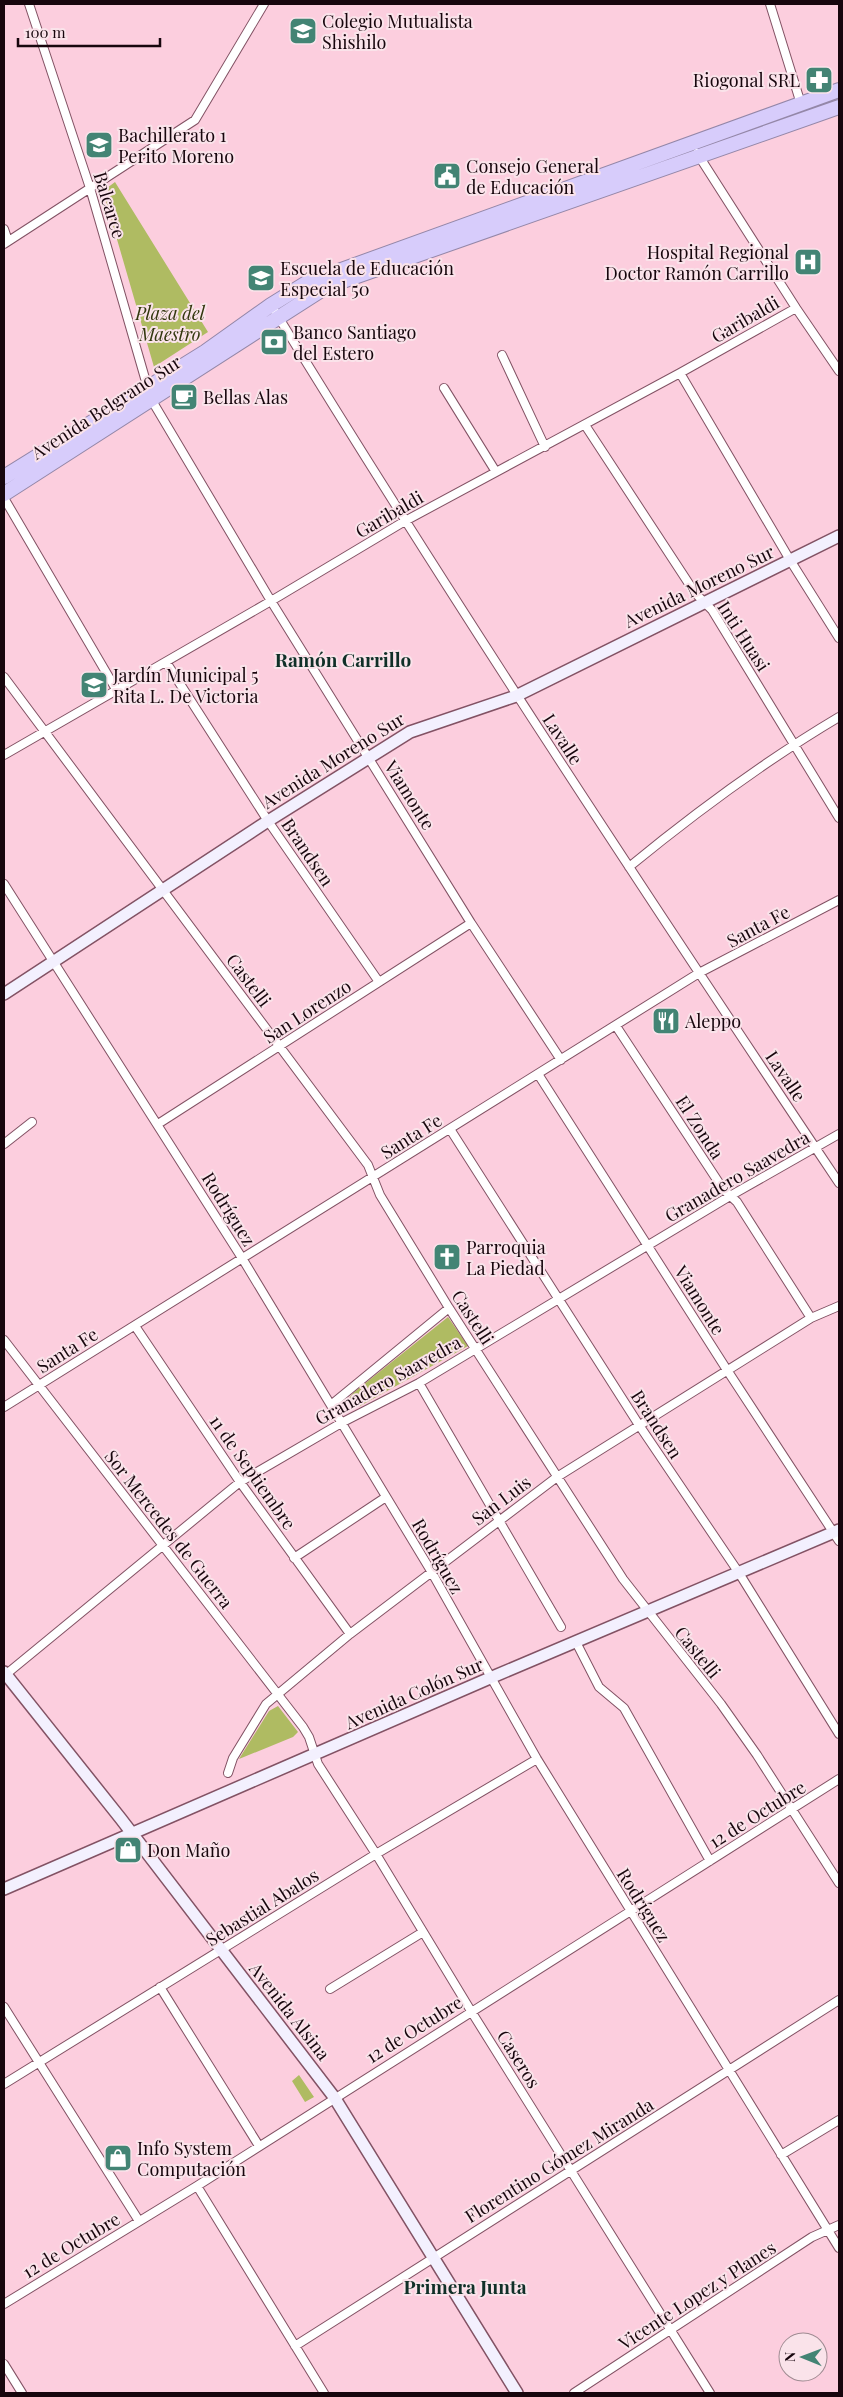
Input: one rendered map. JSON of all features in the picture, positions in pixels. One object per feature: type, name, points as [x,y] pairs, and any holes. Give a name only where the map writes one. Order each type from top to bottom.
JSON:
[{"type":"highway","name":"Avenida Belgrano Sur","points":[[4,496],[271,305],[325,274],[839,90]]},
{"type":"highway","name":"Avenida Belgrano Sur","points":[[4,477],[279,318],[313,295],[340,282],[839,107]]},
{"type":"main road","name":"Avenida Moreno Sur","points":[[4,994],[268,820],[420,727],[516,696],[839,536]]},
{"type":"main road","name":"Avenida Colón Sur","points":[[4,1889],[490,1678],[739,1573],[837,1534]]},
{"type":"main road","name":"Avenida Alsina","points":[[4,1674],[132,1833],[334,2098],[517,2393]]},
{"type":"street","name":"Balcarce","points":[[29,4],[90,188],[149,393]]},
{"type":"street","points":[[4,229],[6,242],[195,120],[264,4]]},
{"type":"street","points":[[770,4],[801,104]]},
{"type":"street","points":[[691,143],[796,308],[839,371]]},
{"type":"street","name":"Lavalle","points":[[271,305],[404,521],[516,696],[839,1183]]},
{"type":"street","name":"Garibaldi","points":[[4,755],[271,601],[404,521],[585,425],[796,308]]},
{"type":"street","points":[[502,355],[544,447]]},
{"type":"street","points":[[680,373],[790,560],[839,638]]},
{"type":"street","points":[[444,388],[496,472]]},
{"type":"street","name":"Viamonte","points":[[149,393],[271,601],[471,923],[561,1060]]},
{"type":"street","name":"Inti Huasi","points":[[585,425],[695,593],[712,610],[839,818]]},
{"type":"street","points":[[4,496],[117,691]]},
{"type":"street","name":"Brandsen","points":[[166,662],[268,820],[379,982]]},
{"type":"street","name":"Castelli","points":[[4,677],[368,1164],[380,1195],[449,1308],[623,1579],[721,1704],[757,1754],[839,1884]]},
{"type":"street","points":[[629,866],[676,828],[794,744],[839,717]]},
{"type":"street","name":"Rodríguez","points":[[4,884],[158,1124],[332,1404],[431,1571],[537,1759],[839,2248]]},
{"type":"street","name":"Santa Fe","points":[[4,1406],[699,973],[839,900]]},
{"type":"street","name":"San Lorenzo","points":[[158,1124],[471,923]]},
{"type":"street","name":"El Zonda","points":[[616,1026],[722,1189],[737,1202],[811,1318]]},
{"type":"street","name":"Viamonte","points":[[538,1074],[727,1370],[837,1534]]},
{"type":"street","points":[[4,1144],[32,1122]]},
{"type":"street","name":"Brandsen","points":[[450,1129],[639,1426],[739,1573],[839,1734]]},
{"type":"street","name":"Granadero Saavedra","points":[[4,1674],[240,1482],[343,1422],[419,1383],[730,1196],[839,1134]]},
{"type":"street","name":"San Luis","points":[[228,1772],[233,1758],[260,1712],[278,1693],[431,1571],[557,1477],[811,1318],[839,1306]]},
{"type":"street","name":"Granadero Saavedra","points":[[332,1404],[449,1308]]},
{"type":"street","name":"11 de Septiembre","points":[[135,1326],[240,1482],[350,1634]]},
{"type":"street","name":"Sor Mercedes de Guerra","points":[[4,1340],[278,1693],[309,1738]]},
{"type":"street","points":[[419,1383],[561,1627]]},
{"type":"street","points":[[294,1558],[386,1497]]},
{"type":"street","points":[[576,1642],[599,1687],[624,1708],[710,1861]]},
{"type":"street","name":"Caseros","points":[[309,1738],[318,1764],[376,1854],[471,2011],[710,2393]]},
{"type":"street","name":"Sebastial Abalos","points":[[4,2084],[376,1854],[537,1759]]},
{"type":"street","name":"12 de Octubre","points":[[4,2304],[197,2186],[839,1779]]},
{"type":"street","points":[[330,1989],[423,1932]]},
{"type":"street","points":[[160,1987],[259,2146]]},
{"type":"street","name":"Florentino Gómez Miranda","points":[[295,2346],[839,2000]]},
{"type":"street","points":[[4,2007],[139,2221]]},
{"type":"street","points":[[781,2155],[839,2120]]},
{"type":"street","points":[[197,2186],[324,2393]]},
{"type":"street","name":"Vicente Lopez y Planes","points":[[574,2393],[812,2237],[839,2225]]},
{"type":"street","points":[[4,2364],[22,2393]]},
{"type":"green space","name":"Plaza del Maestro","points":[[115,182],[208,332],[154,367],[103,191]]},
{"type":"green space","points":[[448,1317],[468,1346],[360,1406],[348,1408],[344,1405],[353,1393]]},
{"type":"green space","points":[[278,1706],[298,1732],[293,1737],[239,1759],[269,1711]]},
{"type":"green space","points":[[299,2075],[314,2097],[305,2102],[292,2081]]},
{"type":"place","name":"Colegio Mutualista Shishilo","points":[[303,31]]},
{"type":"place","name":"Riogonal SRL","points":[[819,80]]},
{"type":"place","name":"Bachillerato 1 Perito Moreno","points":[[99,145]]},
{"type":"place","name":"Consejo General de Educación","points":[[447,176]]},
{"type":"place","name":"Hospital Regional Doctor Ramón Carrillo","points":[[808,262]]},
{"type":"place","name":"Escuela de Educación Especial 50","points":[[261,278]]},
{"type":"place","name":"Banco Santiago del Estero","points":[[274,342]]},
{"type":"place","name":"Bellas Alas","points":[[184,397]]},
{"type":"place","name":"Jardín Municipal 5 Rita L. De Victoria","points":[[94,685]]},
{"type":"place","name":"Aleppo","points":[[666,1021]]},
{"type":"place","name":"Parroquia La Piedad","points":[[447,1257]]},
{"type":"place","name":"Don Maño","points":[[128,1850]]},
{"type":"place","name":"Info System Computación","points":[[118,2158]]},
{"type":"district","name":"Ramón Carrillo","points":[[343,659]]},
{"type":"district","name":"Primera Junta","points":[[465,2286]]}]
